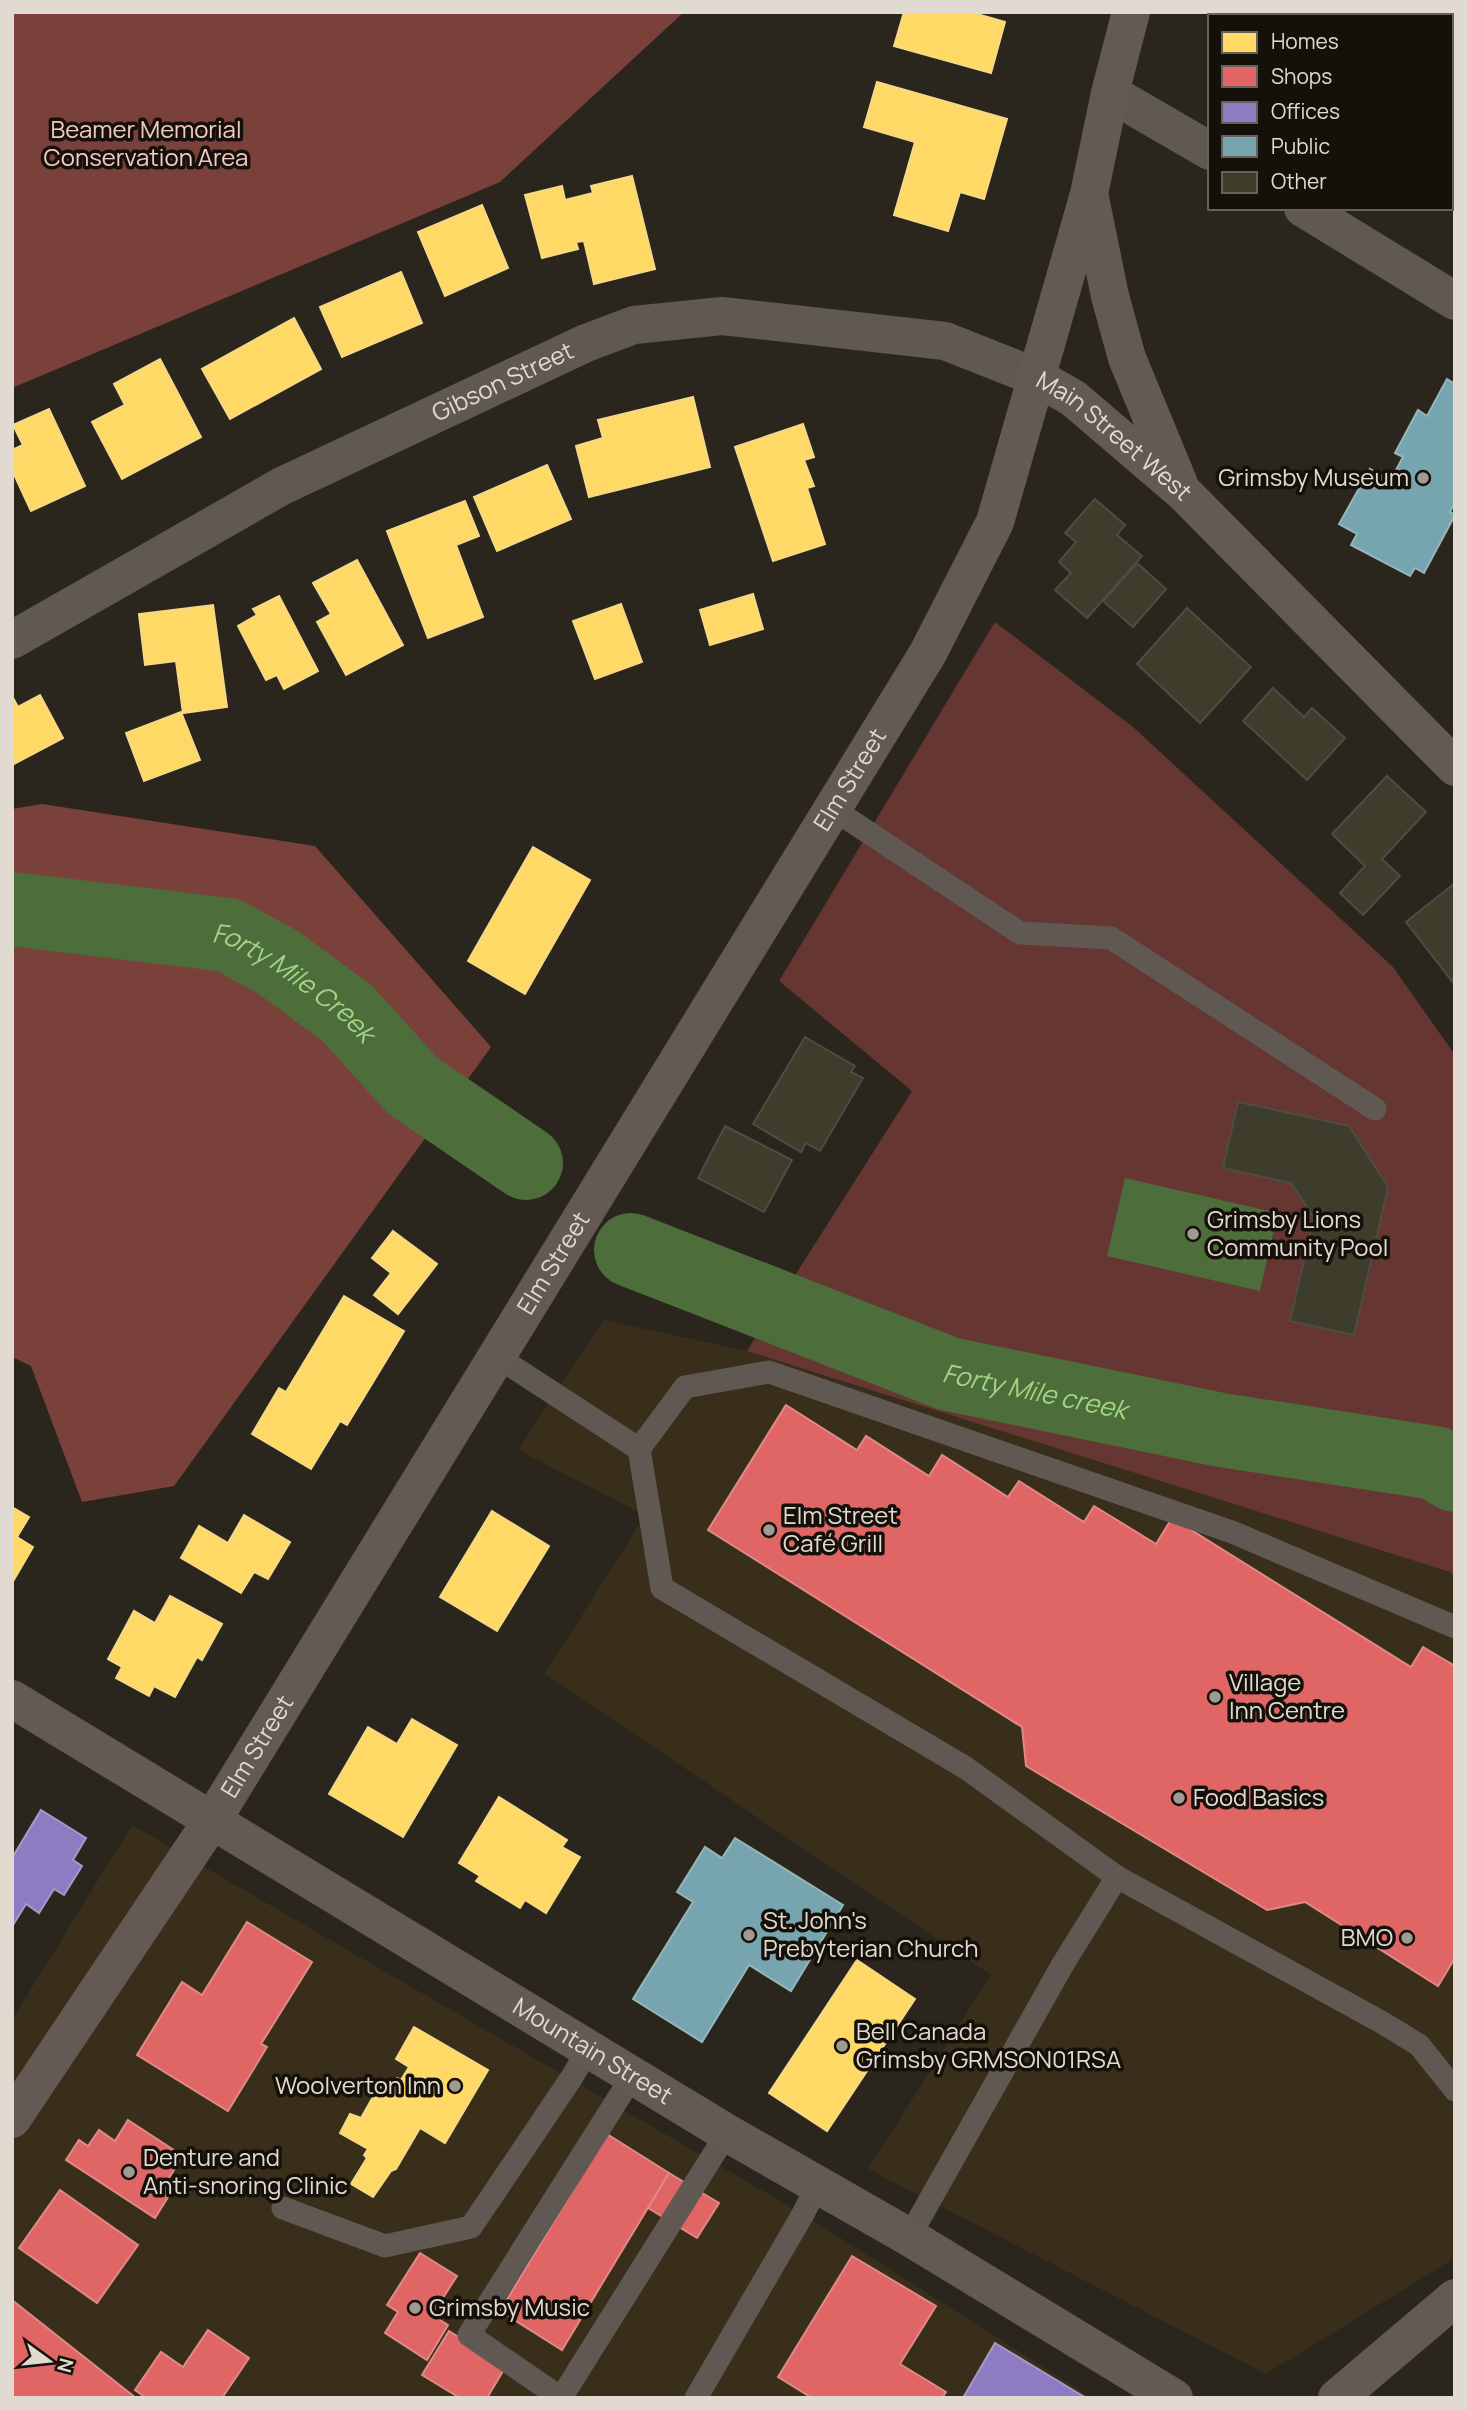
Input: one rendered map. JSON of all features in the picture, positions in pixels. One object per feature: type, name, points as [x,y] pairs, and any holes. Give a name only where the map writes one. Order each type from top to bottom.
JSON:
[{"type":"main road","name":"Main Street West","points":[[1131,12],[1110,93],[1089,194],[1036,377],[1073,398],[1183,492],[1455,767]]},
{"type":"main road","points":[[1089,194],[1110,296],[1127,358],[1183,492]]},
{"type":"main road","name":"Elm Street","points":[[12,2119],[213,1819],[928,653],[995,522],[1036,377]]},
{"type":"main road","name":"Mountain Street","points":[[12,1699],[727,2133],[909,2237],[1174,2398]]},
{"type":"main road","points":[[1337,2398],[1455,2298]]},
{"type":"street","points":[[1110,93],[1208,150]]},
{"type":"street","points":[[1306,210],[1455,301]]},
{"type":"street","name":"Gibson Street","points":[[12,640],[282,486],[586,343],[634,325],[722,316],[945,341],[1036,377]]},
{"type":"lane","points":[[833,809],[1020,933],[1111,937],[1376,1109]]},
{"type":"lane","points":[[496,1356],[639,1449]]},
{"type":"lane","points":[[1455,1627],[1232,1532],[768,1372],[685,1387],[639,1449],[662,1588],[966,1768],[1117,1877],[1419,2045],[1455,2090]]},
{"type":"lane","points":[[909,2237],[1063,1964],[1117,1877]]},
{"type":"lane","points":[[283,2208],[384,2246],[471,2227],[589,2049]]},
{"type":"lane","points":[[633,2075],[469,2335],[561,2398],[727,2133]]},
{"type":"lane","points":[[696,2398],[817,2186]]},
{"type":"shaded area","points":[[995,622],[1133,727],[1393,967],[1455,1055],[1455,1578],[1450,1572],[747,1351],[912,1091],[779,981]]},
{"type":"shaded area","name":"Grimsby Lions Community Pool","points":[[1125,1178],[1278,1213],[1260,1291],[1107,1256]]},
{"type":"shaded area","points":[[604,1320],[747,1351],[1450,1572],[1455,1578],[1455,2258],[1266,2374],[868,2169],[991,1975],[545,1674],[645,1515],[518,1450]]},
{"type":"shaded area","points":[[132,1825],[803,2214],[1092,2398],[12,2398],[12,2020]]},
{"type":"green space","name":"Beamer Memorial Conservation Area","points":[[12,12],[684,12],[500,182],[12,388]]},
{"type":"green space","points":[[42,804],[315,846],[491,1047],[174,1486],[82,1502],[31,1366],[12,1357],[12,809]]},
{"type":"building: Homes","points":[[904,12],[970,12],[1005,22],[991,73],[894,46]]},
{"type":"building: Homes","points":[[1290,12],[1293,14],[1229,14]]},
{"type":"building: Homes","points":[[877,82],[1007,119],[984,199],[960,192],[948,231],[894,215],[915,142],[864,127]]},
{"type":"building: Homes","points":[[632,176],[655,269],[594,284],[584,241],[576,242],[578,249],[542,258],[525,195],[562,186],[565,200],[593,193],[591,186]]},
{"type":"building: Homes","points":[[482,205],[508,268],[445,296],[418,232]]},
{"type":"building: Homes","points":[[401,272],[422,323],[342,357],[320,307]]},
{"type":"building: Homes","points":[[294,318],[321,369],[230,419],[202,369]]},
{"type":"building: Homes","points":[[160,359],[201,437],[122,479],[92,422],[125,405],[114,384]]},
{"type":"building: Homes","points":[[693,397],[710,467],[589,497],[576,446],[603,438],[598,420]]},
{"type":"building: Homes","points":[[49,409],[85,486],[31,511],[12,470],[12,450],[23,445],[13,425]]},
{"type":"building: Homes","points":[[803,424],[814,457],[804,460],[814,486],[807,488],[825,544],[773,561],[735,447]]},
{"type":"building: Homes","points":[[547,465],[571,519],[497,551],[474,497]]},
{"type":"building: Homes","points":[[465,501],[479,536],[456,545],[483,617],[428,638],[387,531]]},
{"type":"building: Homes","points":[[357,560],[403,645],[346,675],[317,622],[331,614],[313,583]]},
{"type":"building: Homes","points":[[753,594],[763,629],[710,645],[700,610]]},
{"type":"building: Homes","points":[[279,596],[318,671],[284,689],[277,675],[266,680],[238,626],[257,615],[253,609]]},
{"type":"building: Homes","points":[[621,604],[642,662],[595,679],[573,621]]},
{"type":"building: Homes","points":[[213,605],[227,707],[183,713],[176,661],[145,665],[139,614]]},
{"type":"building: Homes","points":[[40,695],[63,738],[12,765],[12,696],[18,707]]},
{"type":"building: Homes","points":[[181,712],[200,760],[144,781],[126,733]]},
{"type":"building: Homes","points":[[533,847],[590,880],[525,994],[468,961]]},
{"type":"building: Homes","points":[[393,1231],[437,1264],[398,1314],[374,1295],[391,1273],[372,1258]]},
{"type":"building: Homes","points":[[344,1296],[404,1331],[347,1425],[340,1421],[311,1469],[252,1434],[279,1388],[286,1392]]},
{"type":"building: Homes","points":[[12,1507],[29,1517],[17,1537],[33,1547],[12,1583]]},
{"type":"building: Homes","points":[[492,1511],[549,1546],[497,1631],[440,1597]]},
{"type":"building: Homes","points":[[244,1515],[290,1542],[268,1579],[254,1572],[241,1593],[181,1558],[199,1526],[228,1543]]},
{"type":"building: Homes","points":[[170,1596],[222,1624],[202,1660],[197,1657],[175,1697],[154,1686],[149,1696],[116,1678],[122,1667],[108,1659],[134,1611],[155,1623]]},
{"type":"building: Homes","points":[[412,1719],[457,1745],[403,1837],[329,1794],[368,1727],[397,1744]]},
{"type":"building: Homes","points":[[499,1797],[567,1840],[562,1847],[580,1857],[546,1913],[525,1900],[520,1908],[476,1881],[480,1876],[459,1863]]},
{"type":"building: Homes","name":"Bell Canada Grimsby GRMSON01RSA","points":[[857,1960],[915,1999],[827,2131],[769,2093]]},
{"type":"building: Homes","points":[[414,2027],[488,2070],[445,2143],[420,2128],[396,2169],[391,2171],[373,2197],[351,2184],[367,2158],[364,2155],[368,2149],[340,2133],[350,2114],[361,2118],[381,2083],[391,2089],[397,2078],[401,2080],[409,2067],[396,2059]]},
{"type":"building: Shops","name":"Village Inn Centre","points":[[786,1405],[857,1450],[866,1436],[929,1476],[942,1455],[1008,1497],[1019,1481],[1084,1522],[1094,1506],[1156,1544],[1172,1518],[1411,1667],[1423,1647],[1455,1666],[1455,1958],[1438,1986],[1305,1902],[1267,1910],[1026,1766],[1022,1727],[708,1530]]},
{"type":"building: Shops","points":[[247,1922],[312,1962],[261,2044],[267,2047],[228,2111],[137,2055],[182,1982],[202,1995]]},
{"type":"building: Shops","name":"Denture and Anti-snoring Clinic","points":[[128,2120],[183,2156],[165,2184],[173,2189],[155,2218],[66,2160],[79,2140],[88,2146],[99,2130],[115,2141]]},
{"type":"building: Shops","points":[[607,2134],[669,2173],[562,2350],[500,2311]]},
{"type":"building: Shops","points":[[669,2173],[719,2203],[697,2238],[648,2208]]},
{"type":"building: Shops","points":[[60,2190],[138,2245],[97,2303],[19,2248]]},
{"type":"building: Shops","name":"Grimsby Music","points":[[420,2253],[457,2276],[432,2315],[448,2325],[427,2360],[385,2333],[398,2312],[387,2305]]},
{"type":"building: Shops","points":[[852,2256],[936,2306],[900,2364],[946,2392],[942,2398],[812,2398],[778,2377]]},
{"type":"building: Shops","points":[[12,2300],[136,2398],[12,2398]]},
{"type":"building: Shops","points":[[208,2330],[249,2358],[222,2398],[146,2398],[135,2390],[161,2352],[183,2367]]},
{"type":"building: Shops","points":[[449,2331],[506,2366],[487,2398],[460,2398],[422,2375]]},
{"type":"building: Offices","points":[[41,1810],[86,1838],[73,1860],[82,1866],[64,1895],[54,1889],[39,1913],[26,1904],[13,1925],[12,1858]]},
{"type":"building: Offices","points":[[995,2343],[1086,2398],[963,2398]]},
{"type":"building: Public","points":[[1455,12],[1455,26],[1453,14],[1440,14]]},
{"type":"building: Public","points":[[1455,30],[1455,77],[1453,76]]},
{"type":"building: Public","name":"Grimsby Museum","points":[[1447,379],[1455,384],[1455,502],[1450,512],[1455,515],[1424,573],[1415,568],[1410,576],[1351,545],[1357,534],[1339,524],[1370,469],[1390,481],[1403,457],[1395,453],[1418,410],[1427,416]]},
{"type":"building: Public","name":"St. John's Prebyterian Church","points":[[735,1838],[843,1905],[791,1991],[749,1965],[702,2042],[633,1999],[693,1902],[677,1892],[705,1847],[722,1858]]},
{"type":"building: Other","points":[[1095,499],[1125,525],[1117,535],[1142,556],[1087,618],[1055,590],[1071,573],[1059,562],[1076,542],[1065,533]]},
{"type":"building: Other","points":[[1137,563],[1166,589],[1133,627],[1103,601]]},
{"type":"building: Other","points":[[1187,608],[1251,667],[1200,723],[1137,664]]},
{"type":"building: Other","points":[[1273,688],[1304,717],[1312,708],[1345,738],[1307,780],[1243,721]]},
{"type":"building: Other","points":[[1387,776],[1426,812],[1382,859],[1400,876],[1363,915],[1340,893],[1365,866],[1332,834]]},
{"type":"building: Other","points":[[1455,883],[1455,985],[1406,922]]},
{"type":"building: Other","points":[[805,1037],[855,1066],[851,1072],[863,1078],[820,1151],[806,1143],[801,1152],[753,1124]]},
{"type":"building: Other","points":[[1238,1102],[1349,1126],[1388,1187],[1354,1335],[1290,1321],[1314,1218],[1291,1183],[1223,1168]]},
{"type":"building: Other","points":[[725,1126],[792,1160],[764,1212],[698,1178]]},
{"type":"waterway","name":"Forty Mile Creek","points":[[12,909],[228,935],[279,963],[348,1014],[413,1086],[526,1163]]},
{"type":"waterway","name":"Forty Mile creek","points":[[631,1250],[949,1374],[1221,1430],[1435,1463],[1455,1475]]},
{"type":"place","name":"Grimsby Museum","points":[[1423,478]]},
{"type":"place","name":"Grimsby Lions Community Pool","points":[[1193,1234]]},
{"type":"place","name":"Elm Street Café Grill","points":[[769,1530]]},
{"type":"place","name":"Village Inn Centre","points":[[1215,1697]]},
{"type":"place","name":"Food Basics","points":[[1179,1798]]},
{"type":"place","name":"St. John's Prebyterian Church","points":[[749,1935]]},
{"type":"place","name":"BMO","points":[[1407,1938]]},
{"type":"place","name":"Bell Canada Grimsby GRMSON01RSA","points":[[842,2046]]},
{"type":"place","name":"Woolverton Inn","points":[[455,2086]]},
{"type":"place","name":"Denture and Anti-snoring Clinic","points":[[129,2172]]},
{"type":"place","name":"Grimsby Music","points":[[415,2308]]}]
